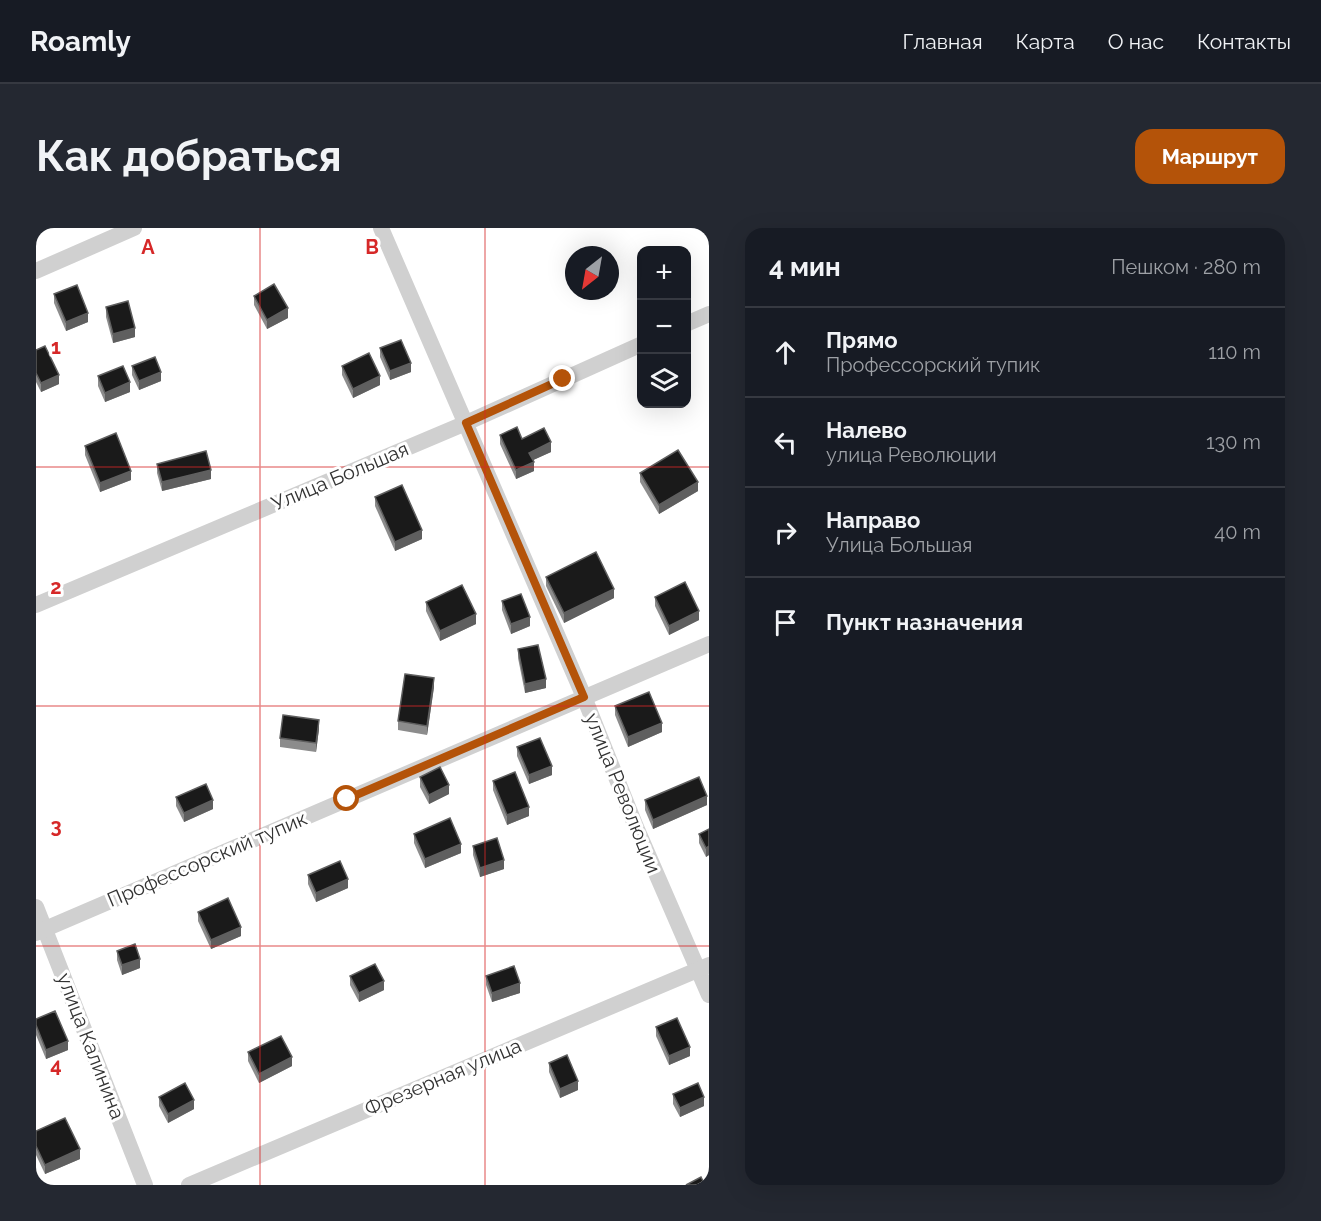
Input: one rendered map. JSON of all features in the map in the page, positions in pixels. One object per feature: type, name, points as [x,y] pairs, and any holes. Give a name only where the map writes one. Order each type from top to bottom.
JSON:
[{"type":"street","points":[[36,271],[134,228]]},
{"type":"street","name":"улица Революции","points":[[381,228],[584,697],[636,828],[704,967],[709,995]]},
{"type":"street","points":[[691,322],[709,314]]},
{"type":"street","name":"Улица Большая","points":[[36,605],[466,423],[637,346]]},
{"type":"street","name":"Профессорский тупик","points":[[41,931],[709,644]]},
{"type":"street","name":"улица Калинина","points":[[36,907],[41,931],[145,1185]]},
{"type":"street","name":"Фрезерная улица","points":[[189,1185],[704,967]]},
{"type":"building","points":[[274,284],[288,308],[267,320],[254,296]]},
{"type":"building","points":[[77,285],[88,313],[66,322],[54,294]]},
{"type":"building","points":[[128,301],[135,328],[113,334],[106,307]]},
{"type":"building","points":[[401,340],[411,363],[390,371],[380,348]]},
{"type":"building","points":[[45,346],[59,375],[41,383],[36,373],[36,350]]},
{"type":"building","points":[[369,353],[380,376],[353,389],[342,366]]},
{"type":"building","points":[[155,357],[161,372],[139,381],[132,366]]},
{"type":"building","points":[[123,366],[130,382],[105,393],[98,376]]},
{"type":"building","points":[[517,427],[522,439],[544,428],[551,442],[529,453],[534,462],[516,470],[500,435]]},
{"type":"building","points":[[116,433],[131,471],[100,483],[85,446]]},
{"type":"building","points":[[678,450],[698,482],[659,505],[640,473]]},
{"type":"building","points":[[206,451],[211,470],[162,482],[157,464]]},
{"type":"building","points":[[402,485],[422,530],[395,542],[375,497]]},
{"type":"building","points":[[596,552],[614,589],[564,613],[546,577]]},
{"type":"building","points":[[685,582],[699,611],[669,626],[655,597]]},
{"type":"building","points":[[462,585],[476,614],[440,631],[426,602]]},
{"type":"building","points":[[521,594],[530,617],[511,624],[502,601]]},
{"type":"building","points":[[538,645],[546,679],[525,684],[518,649]]},
{"type":"building","points":[[405,674],[434,678],[427,726],[398,721]]},
{"type":"building","points":[[649,692],[662,723],[628,737],[615,706]]},
{"type":"building","points":[[283,715],[319,720],[316,743],[280,738]]},
{"type":"building","points":[[540,738],[552,766],[529,775],[517,747]]},
{"type":"building","points":[[440,767],[449,785],[429,795],[420,777]]},
{"type":"building","points":[[515,772],[529,807],[507,815],[493,781]]},
{"type":"building","points":[[699,777],[707,796],[653,820],[645,800]]},
{"type":"building","points":[[206,784],[213,800],[184,813],[176,797]]},
{"type":"building","points":[[450,818],[461,844],[425,859],[414,834]]},
{"type":"building","points":[[709,829],[709,846],[706,848],[699,834]]},
{"type":"building","points":[[497,838],[504,860],[480,868],[473,846]]},
{"type":"building","points":[[340,861],[348,879],[316,893],[308,875]]},
{"type":"building","points":[[228,898],[241,927],[211,940],[198,912]]},
{"type":"building","points":[[135,944],[140,959],[122,965],[117,951]]},
{"type":"building","points":[[375,964],[384,981],[359,993],[350,976]]},
{"type":"building","points":[[514,966],[520,983],[492,993],[486,976]]},
{"type":"building","points":[[55,1011],[68,1041],[46,1050],[36,1025],[36,1019]]},
{"type":"building","points":[[677,1018],[690,1047],[669,1056],[656,1027]]},
{"type":"building","points":[[281,1036],[292,1057],[259,1074],[248,1052]]},
{"type":"building","points":[[567,1055],[578,1081],[560,1089],[549,1063]]},
{"type":"building","points":[[185,1083],[194,1100],[168,1114],[159,1097]]},
{"type":"building","points":[[698,1083],[704,1097],[680,1108],[673,1094]]},
{"type":"building","points":[[65,1118],[80,1149],[45,1165],[36,1146],[36,1131]]},
{"type":"building","points":[[701,1177],[705,1185],[686,1185]]},
{"type":"route","points":[[347,799],[584,697],[466,423],[563,379]]}]
